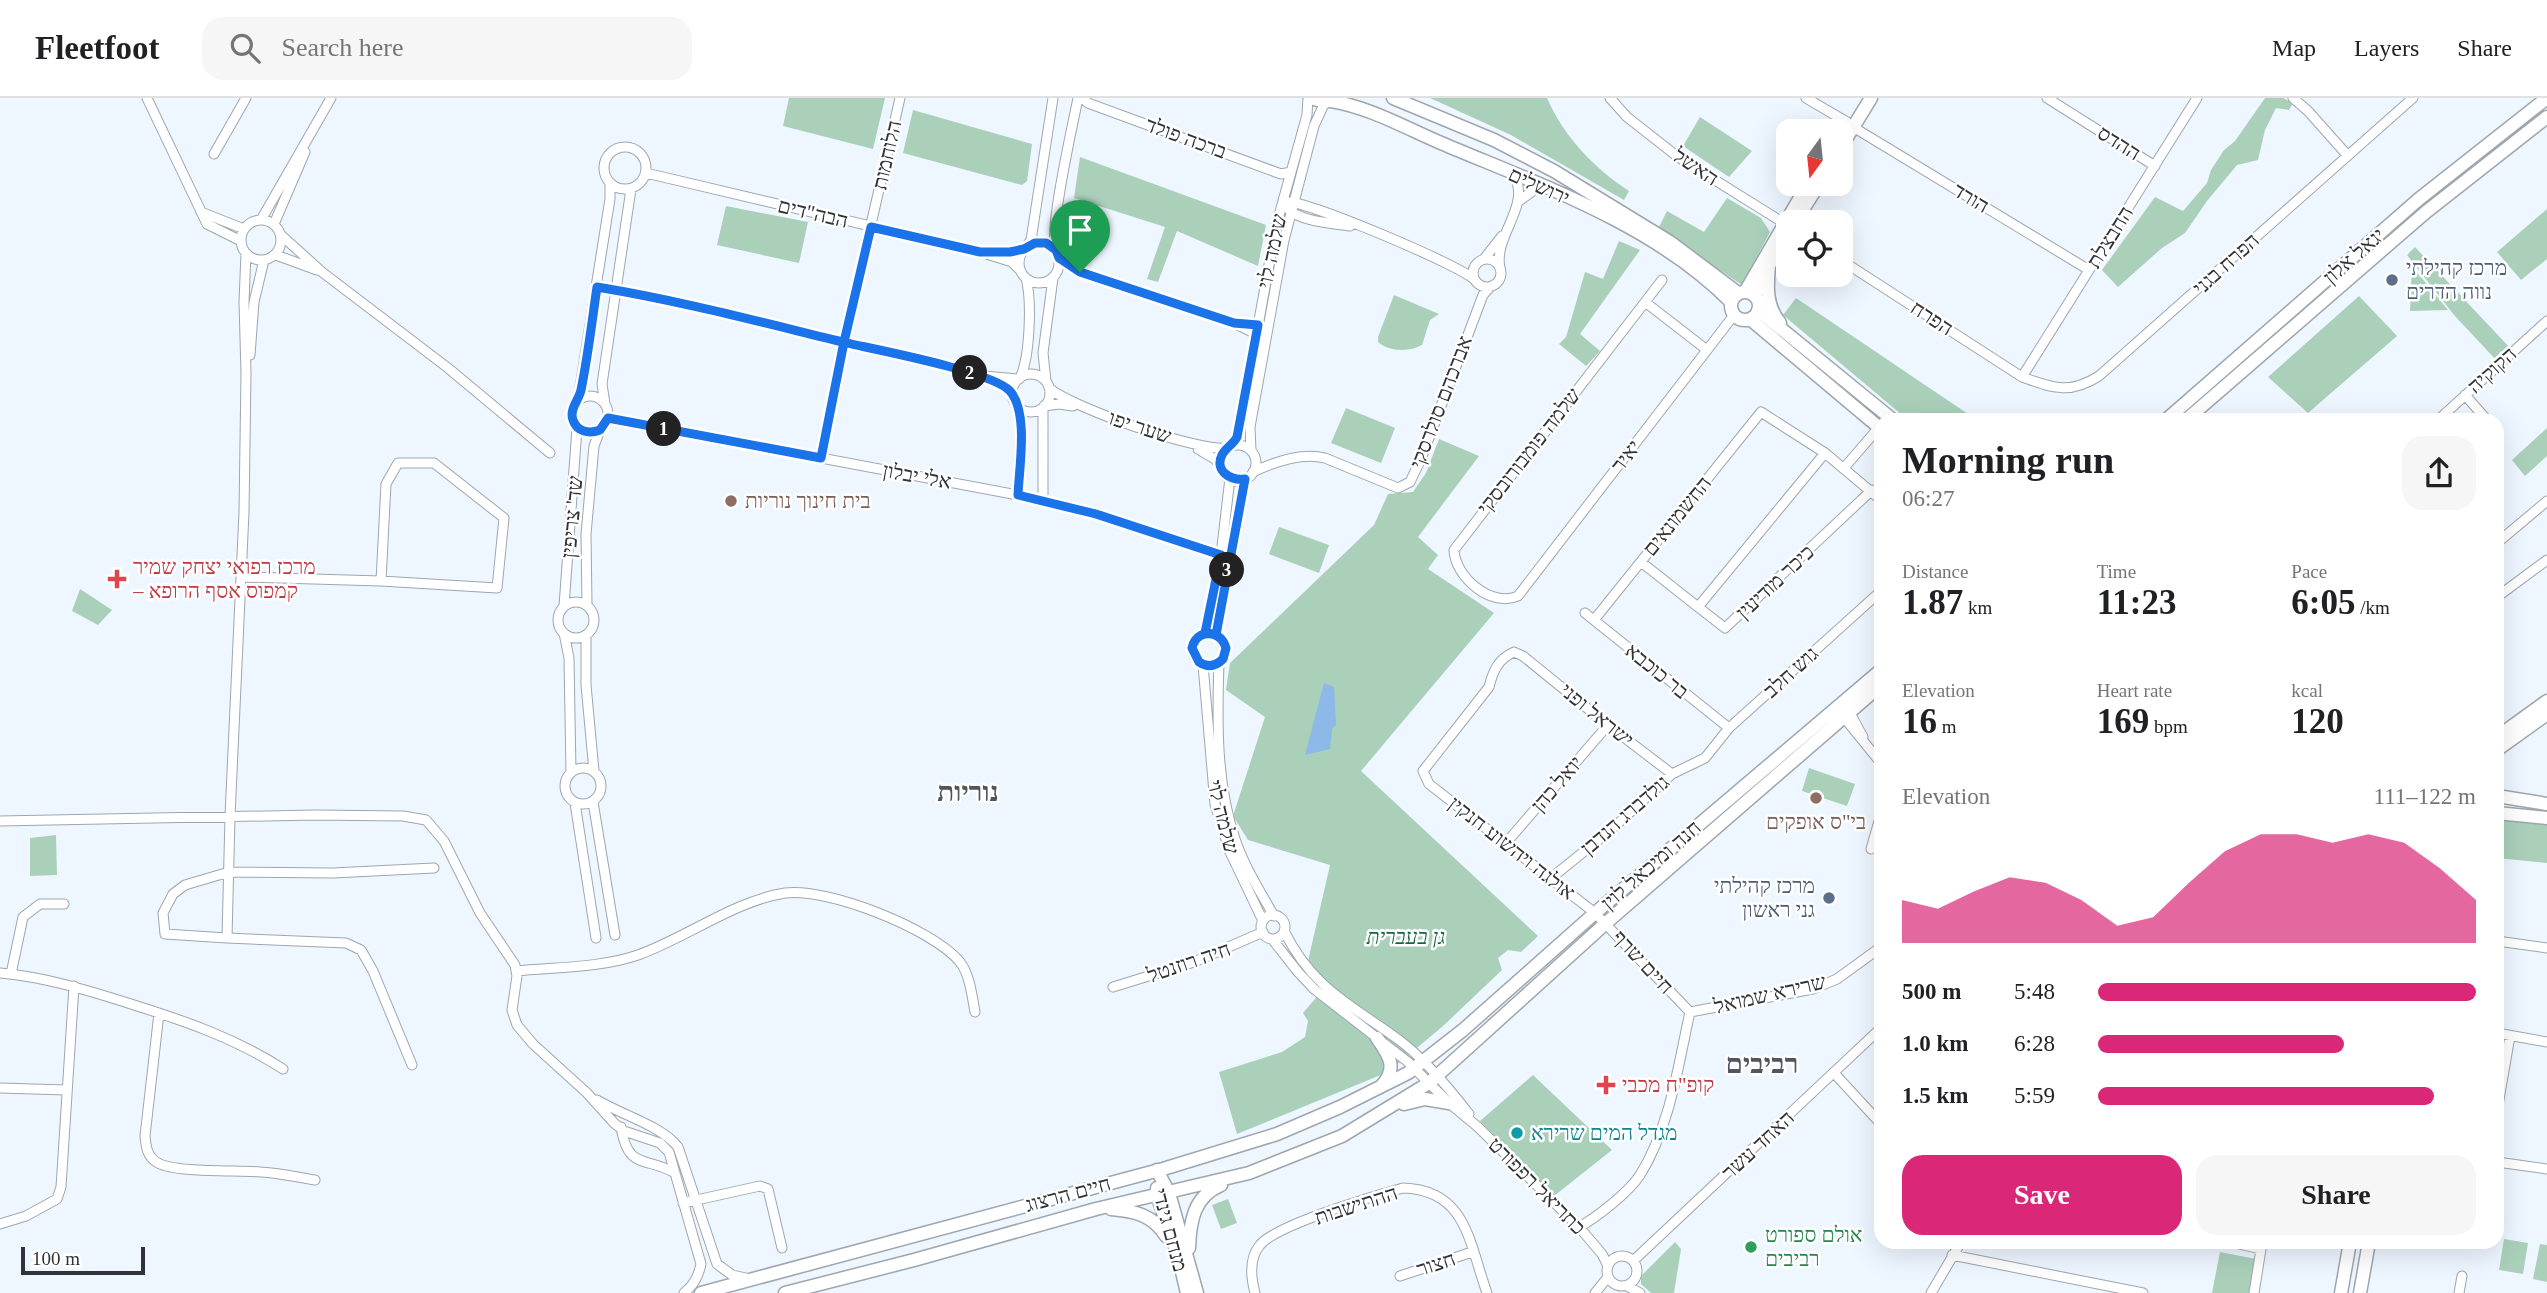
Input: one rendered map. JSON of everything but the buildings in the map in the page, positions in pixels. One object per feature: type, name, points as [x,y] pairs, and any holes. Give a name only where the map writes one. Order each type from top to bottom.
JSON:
[{"type":"main road","name":"ירושלים","points":[[1309,98],[1360,109],[1514,174],[1646,238],[1741,300]]},
{"type":"main road","name":"ירושלים","points":[[1393,98],[1494,140],[1554,171],[1651,229],[1741,300]]},
{"type":"main road","points":[[1851,119],[1862,98]]},
{"type":"main road","points":[[1853,120],[1871,98]]},
{"type":"main road","name":"יגאל אלון","points":[[2174,413],[2419,199],[2547,98]]},
{"type":"main road","name":"יגאל אלון","points":[[2194,413],[2427,212],[2547,117]]},
{"type":"main road","points":[[1776,246],[1741,300],[1740,319],[1754,315],[1791,337]]},
{"type":"main road","points":[[1741,300],[1769,266],[1776,252]]},
{"type":"main road","points":[[1769,266],[1767,298],[1774,316],[1791,337],[1874,413]]},
{"type":"main road","points":[[1741,300],[1758,301],[1754,315]]},
{"type":"main road","points":[[1754,315],[1874,414]]},
{"type":"main road","name":"חנה ומיכאל לוין","points":[[1433,1080],[1844,713],[1874,678]]},
{"type":"main road","name":"חנה ומיכאל לוין","points":[[1419,1065],[1463,1030],[1595,913],[1874,690]]},
{"type":"main road","points":[[2504,732],[2547,701]]},
{"type":"main road","points":[[2504,745],[2547,714]]},
{"type":"main road","points":[[2504,797],[2547,804]]},
{"type":"main road","points":[[2504,814],[2547,818]]},
{"type":"main road","points":[[1377,1038],[1390,1057],[1392,1066],[1387,1080],[1378,1088]]},
{"type":"main road","name":"חיים הרצוג","points":[[701,1293],[1157,1170],[1277,1134],[1378,1088],[1419,1065]]},
{"type":"main road","name":"חיים הרצוג","points":[[785,1293],[1096,1209],[1249,1173],[1342,1136],[1433,1080]]},
{"type":"main road","points":[[1368,1120],[1417,1100],[1432,1099],[1449,1104]]},
{"type":"main road","name":"מנחם גינדי","points":[[1157,1170],[1183,1259],[1197,1293]]},
{"type":"main road","points":[[1183,1259],[1197,1205],[1208,1192],[1249,1173]]},
{"type":"main road","points":[[1096,1209],[1128,1211],[1150,1217],[1183,1259]]},
{"type":"main road","points":[[2341,1293],[2349,1249]]},
{"type":"main road","points":[[2360,1293],[2369,1249]]},
{"type":"main road","name":"מנחם גינדי","points":[[1183,1259],[1187,1293]]},
{"type":"street","points":[[147,98],[207,224],[241,241]]},
{"type":"street","points":[[214,154],[246,98]]},
{"type":"street","points":[[261,220],[331,98]]},
{"type":"street","name":"הלוחמות","points":[[821,458],[844,342],[900,98]]},
{"type":"street","points":[[1013,395],[1025,355],[1030,302],[1019,261],[1031,240],[1053,98]]},
{"type":"street","points":[[1019,406],[1030,411],[1043,407],[1049,400],[1043,353],[1055,276],[1059,267],[1053,240],[1080,98]]},
{"type":"street","name":"ברכה פולד","points":[[1080,98],[1281,174],[1291,172]]},
{"type":"street","name":"שלמה לוי","points":[[1230,447],[1239,430],[1282,202],[1309,108],[1309,98]]},
{"type":"street","name":"האשל","points":[[1610,98],[1627,117],[1678,157],[1776,218]]},
{"type":"street","name":"הורד","points":[[1806,98],[1836,119]]},
{"type":"street","name":"ההדס","points":[[2047,98],[2155,166]]},
{"type":"street","name":"החבצלת","points":[[2022,377],[2197,98]]},
{"type":"street","points":[[2293,98],[2348,156]]},
{"type":"street","name":"הפרח בגני","points":[[2022,377],[2051,387],[2067,389],[2083,386],[2099,376],[2413,98]]},
{"type":"street","name":"שלמה לוי","points":[[1251,450],[1250,427],[1276,275],[1314,126],[1331,101]]},
{"type":"street","name":"הורד","points":[[1853,131],[2089,270]]},
{"type":"street","points":[[274,224],[283,199],[300,167],[309,139]]},
{"type":"street","points":[[610,184],[624,190],[631,189],[643,180],[646,173],[645,161],[639,152],[630,147],[618,148],[612,150],[604,161],[604,173],[610,184],[610,198],[578,400],[574,405],[572,417],[578,428],[588,432],[600,430],[608,418],[602,384],[631,189]]},
{"type":"street","name":"הבה\"דים","points":[[646,173],[980,252],[1012,262],[1023,274]]},
{"type":"street","points":[[1282,202],[1293,201],[1369,230],[1450,264],[1482,285],[1491,286],[1498,281],[1499,262],[1507,229],[1519,201],[1519,186],[1514,174]]},
{"type":"street","points":[[1519,201],[1534,190],[1546,189]]},
{"type":"street","points":[[1282,202],[1291,212],[1316,220],[1369,230]]},
{"type":"street","points":[[201,212],[244,229]]},
{"type":"street","points":[[227,938],[242,577],[246,253],[241,241],[244,229],[248,224],[261,220],[274,224],[281,235],[322,272],[448,368],[550,453]]},
{"type":"street","points":[[1450,264],[1475,265],[1484,259],[1507,229]]},
{"type":"street","points":[[246,253],[257,260],[264,260],[276,254],[280,249],[281,235]]},
{"type":"street","points":[[1025,248],[1041,242],[1092,277],[1257,330]]},
{"type":"street","name":"הבה\"דים","points":[[980,252],[1000,253],[1025,248]]},
{"type":"street","points":[[276,254],[322,272]]},
{"type":"street","points":[[1484,259],[1495,261],[1500,268]]},
{"type":"street","points":[[246,374],[254,302],[264,260]]},
{"type":"street","points":[[1475,265],[1475,280]]},
{"type":"street","name":"הפרח","points":[[1853,268],[2022,377]]},
{"type":"street","points":[[1023,274],[1042,283],[1055,276],[1092,277]]},
{"type":"street","name":"שלמה פומבורובסקי","points":[[1518,596],[1509,600],[1489,597],[1464,576],[1455,561],[1454,550],[1662,280]]},
{"type":"street","name":"אברכהם סולרסקי","points":[[1253,472],[1298,457],[1313,455],[1398,488],[1404,487],[1410,482],[1421,459],[1483,295],[1491,286]]},
{"type":"street","points":[[597,287],[727,313],[984,376],[1019,379],[1033,374],[1048,385]]},
{"type":"street","name":"יאיר","points":[[1518,596],[1707,350],[1741,300]]},
{"type":"street","points":[[1645,302],[1707,350]]},
{"type":"street","name":"הקוקיה","points":[[2446,413],[2547,321]]},
{"type":"street","points":[[984,376],[1006,387],[1019,406],[1021,420],[1018,495]]},
{"type":"street","name":"שער יפו","points":[[1048,385],[1062,397],[1091,411]]},
{"type":"street","points":[[2465,395],[2481,413]]},
{"type":"street","points":[[578,400],[589,396],[605,404]]},
{"type":"street","name":"שער יפו","points":[[1043,407],[1059,404],[1091,411],[1207,449],[1230,447]]},
{"type":"street","points":[[1043,407],[1043,501]]},
{"type":"street","name":"החשמונאים","points":[[1594,620],[1761,412],[1825,453]]},
{"type":"street","name":"אלי יבלון","points":[[608,418],[1018,495],[1096,514],[1221,555]]},
{"type":"street","name":"שד' צריפין","points":[[564,606],[578,428]]},
{"type":"street","name":"שד' צריפין","points":[[587,605],[586,534],[594,446],[600,430]]},
{"type":"street","points":[[1844,468],[1874,435]]},
{"type":"street","name":"שער יפו","points":[[1188,443],[1215,459],[1221,467]]},
{"type":"street","points":[[1205,633],[1221,555],[1230,478],[1221,467],[1222,456],[1230,447],[1240,445],[1251,450],[1256,463],[1253,472],[1245,479],[1216,635]]},
{"type":"street","points":[[1825,453],[1872,490]]},
{"type":"street","name":"כיכר מודיעין","points":[[1825,453],[1698,607],[1725,628],[1872,490]]},
{"type":"street","points":[[242,577],[496,588],[503,518],[434,463],[398,463],[386,484],[381,581]]},
{"type":"street","points":[[1230,478],[1245,479]]},
{"type":"street","points":[[2504,537],[2547,501]]},
{"type":"street","points":[[2504,592],[2547,560]]},
{"type":"street","points":[[1641,562],[1698,607]]},
{"type":"street","name":"גוש חלב","points":[[1705,758],[1729,728],[1874,596]]},
{"type":"street","points":[[564,633],[574,638],[586,635],[594,627],[592,610],[576,601],[564,606],[558,622],[564,633],[569,658],[571,772]]},
{"type":"street","name":"בר כוכבא","points":[[1585,613],[1729,728]]},
{"type":"street","points":[[1205,633],[1216,635],[1226,648],[1223,659],[1219,663],[1203,665],[1195,658],[1192,648],[1196,639],[1205,633]]},
{"type":"street","points":[[575,803],[593,802],[602,787],[594,771],[586,685],[586,635]]},
{"type":"street","name":"ישראל ופני","points":[[1429,784],[1423,771],[1489,687],[1493,670],[1505,656],[1514,652],[1523,656],[1672,774]]},
{"type":"street","name":"שלמה לוי","points":[[1219,663],[1218,743],[1229,816],[1236,841],[1251,875],[1274,916]]},
{"type":"street","name":"שלמה לוי","points":[[1203,665],[1216,804],[1230,852],[1263,921]]},
{"type":"street","points":[[1844,713],[1874,754]]},
{"type":"street","name":"יואל כהן","points":[[1506,843],[1608,725]]},
{"type":"street","name":"גולדברג הנדבן","points":[[1550,879],[1613,828],[1672,774],[1705,758]]},
{"type":"street","points":[[594,771],[583,768],[571,772],[567,777],[565,789],[575,803],[596,937]]},
{"type":"street","name":"אולגה ויהשוע חנקין","points":[[1429,784],[1595,913]]},
{"type":"street","points":[[593,802],[615,935]]},
{"type":"street","points":[[0,821],[230,816],[403,816],[426,820],[444,841],[480,913],[515,965],[512,1010],[517,1025],[533,1044],[621,1128],[660,1143],[669,1152],[701,1264],[698,1278],[684,1293]]},
{"type":"street","points":[[1871,849],[1874,838]]},
{"type":"street","points":[[412,1065],[373,971],[361,950],[346,943],[165,934],[163,913],[173,894],[186,885],[229,872],[333,873],[434,868]]},
{"type":"street","points":[[516,971],[598,964],[636,955],[744,905],[768,897],[803,892],[864,907],[945,948],[961,963],[970,985],[975,1012]]},
{"type":"street","points":[[11,974],[23,917],[40,904],[64,904]]},
{"type":"street","name":"חיים שרף","points":[[1595,913],[1690,1012]]},
{"type":"street","points":[[1274,916],[1283,920],[1284,931],[1307,970],[1330,992],[1400,1041],[1419,1065],[1377,1038],[1314,989],[1263,932],[1263,921],[1274,916]]},
{"type":"street","points":[[1272,939],[1280,937],[1284,931]]},
{"type":"street","name":"חיה רוזנטל","points":[[1113,987],[1194,962],[1263,932]]},
{"type":"street","points":[[2504,942],[2547,948]]},
{"type":"street","name":"שרירא שמואל","points":[[1579,1227],[1595,1219],[1638,1178],[1664,1121],[1690,1012],[1812,989],[1837,979],[1874,952]]},
{"type":"street","points":[[0,973],[28,975],[74,986],[159,1013],[251,1048],[283,1069]]},
{"type":"street","points":[[0,1224],[26,1216],[57,1199],[61,1187],[74,986]]},
{"type":"street","points":[[159,1013],[145,1136],[146,1151],[155,1162],[188,1168],[265,1172],[315,1180]]},
{"type":"street","name":"האחד עשר","points":[[1633,1261],[1874,1035]]},
{"type":"street","points":[[2504,1035],[2547,1041]]},
{"type":"street","points":[[2504,1071],[2510,1036]]},
{"type":"street","name":"כתריאל רפפורט","points":[[1419,1065],[1579,1227],[1605,1258],[1608,1266]]},
{"type":"street","points":[[1834,1073],[1874,1116]]},
{"type":"street","name":"כתריאל רפפורט","points":[[1433,1080],[1449,1104],[1478,1127]]},
{"type":"street","points":[[0,1088],[66,1090]]},
{"type":"street","points":[[587,1093],[671,1138],[678,1147],[717,1264],[732,1275],[754,1279]]},
{"type":"street","points":[[628,1117],[621,1128],[625,1144],[634,1159],[675,1173]]},
{"type":"street","points":[[2504,1163],[2547,1169]]},
{"type":"street","points":[[683,1203],[760,1186],[768,1189],[782,1248]]},
{"type":"street","name":"ההתישבות","points":[[1255,1293],[1251,1271],[1255,1256],[1259,1247],[1271,1236],[1296,1224],[1402,1188],[1418,1189],[1440,1196],[1459,1215],[1487,1293]]},
{"type":"street","name":"כתריאל רפפורט","points":[[1595,1246],[1615,1258]]},
{"type":"street","points":[[1931,1293],[1956,1249]]},
{"type":"street","points":[[2254,1293],[2261,1250],[2257,1249]]},
{"type":"street","name":"חצור","points":[[1400,1276],[1472,1252]]},
{"type":"street","points":[[1952,1255],[2143,1293]]},
{"type":"street","points":[[1595,1293],[1608,1277],[1608,1266],[1615,1258],[1626,1257],[1633,1261],[1638,1272],[1627,1284],[1606,1293]]},
{"type":"street","points":[[2459,1293],[2462,1276]]},
{"type":"street","points":[[1608,1277],[1613,1283],[1627,1284],[1640,1293]]},
{"type":"green space","points":[[789,98],[885,98],[873,149],[783,126]]},
{"type":"green space","points":[[1430,98],[1547,98],[1562,126],[1581,150],[1629,191],[1624,200],[1511,135]]},
{"type":"green space","points":[[2265,98],[2283,98],[2293,103],[2289,110],[2276,108],[2265,130],[2258,160],[2237,165],[2185,233],[2162,248],[2118,287],[2102,270],[2155,197],[2183,211],[2207,183],[2211,170],[2224,150],[2235,141]]},
{"type":"green space","points":[[913,110],[1032,144],[1027,181],[1022,185],[903,153]]},
{"type":"green space","points":[[1700,117],[1752,151],[1729,177],[1683,146]]},
{"type":"green space","points":[[1080,157],[1266,225],[1258,266],[1177,231],[1158,282],[1147,279],[1165,227],[1074,198]]},
{"type":"green space","points":[[1727,198],[1761,218],[1770,232],[1742,285],[1658,229],[1667,211],[1704,232]]},
{"type":"green space","points":[[726,206],[808,222],[799,263],[717,245]]},
{"type":"green space","points":[[2547,209],[2547,259],[2521,280],[2497,252]]},
{"type":"green space","points":[[1619,241],[1640,250],[1580,334],[1600,351],[1586,366],[1559,344],[1566,337],[1585,272],[1603,279]]},
{"type":"green space","points":[[2415,247],[2511,349],[2498,362],[2454,315],[2407,255]]},
{"type":"green space","points":[[2412,266],[2448,310],[2410,311]]},
{"type":"green space","points":[[1394,295],[1439,314],[1430,320],[1422,345],[1400,350],[1388,348],[1378,342]]},
{"type":"green space","points":[[2359,296],[2397,336],[2308,413],[2268,377]]},
{"type":"green space","points":[[1796,298],[1967,413],[1900,413],[1783,315]]},
{"type":"green space","points":[[1346,408],[1395,428],[1381,463],[1331,443]]},
{"type":"green space","points":[[2547,428],[2547,456],[2525,476],[2512,460]]},
{"type":"green space","name":"גן בעברית","points":[[1439,439],[1479,456],[1418,537],[1438,555],[1428,569],[1494,613],[1361,771],[1538,936],[1521,952],[1508,950],[1498,958],[1502,970],[1442,1027],[1388,1072],[1237,1134],[1219,1072],[1282,1052],[1305,1037],[1308,1021],[1303,1013],[1326,986],[1308,961],[1330,865],[1248,840],[1233,816],[1265,717],[1226,690],[1230,663],[1374,525],[1388,494],[1413,492],[1426,473]]},
{"type":"green space","points":[[1279,527],[1329,545],[1319,573],[1269,554]]},
{"type":"green space","points":[[80,589],[112,610],[98,625],[72,611]]},
{"type":"green space","points":[[1809,768],[1855,784],[1847,806],[1802,791]]},
{"type":"green space","points":[[2504,817],[2547,822],[2547,863],[2504,859]]},
{"type":"green space","points":[[56,835],[57,875],[30,876],[30,838]]},
{"type":"green space","points":[[1533,1075],[1612,1150],[1554,1196],[1480,1121]]},
{"type":"green space","points":[[1228,1199],[1237,1223],[1221,1229],[1212,1205]]},
{"type":"green space","points":[[2504,1239],[2528,1243],[2523,1274],[2499,1270]]},
{"type":"green space","points":[[1675,1242],[1681,1249],[1674,1293],[1651,1293],[1641,1284],[1641,1276]]},
{"type":"green space","points":[[2540,1244],[2547,1245],[2547,1282],[2533,1279]]},
{"type":"green space","points":[[2220,1252],[2256,1259],[2250,1293],[2212,1293]]},
{"type":"water","points":[[1324,683],[1334,687],[1336,725],[1332,729],[1330,749],[1305,755]]},
{"type":"place","name":"מרכז קהילתי נווה הדרים","points":[[2392,280]]},
{"type":"place","name":"בית חינוך נוריות","points":[[731,501]]},
{"type":"place","name":"מרכז רפואי יצחק שמיר – קמפוס אסף הרופא","points":[[117,579]]},
{"type":"place","name":"בי\"ס אופקים","points":[[1816,798]]},
{"type":"place","name":"מרכז קהילתי גני ראשון","points":[[1829,898]]},
{"type":"place","name":"קופ\"ח מכבי","points":[[1606,1085]]},
{"type":"place","name":"מגדל המים שרירא","points":[[1517,1133]]},
{"type":"place","name":"אולם ספורט רביבים","points":[[1751,1247]]},
{"type":"district","name":"נוריות","points":[[968,791]]},
{"type":"district","name":"רביבים","points":[[1762,1063]]},
{"type":"route","points":[[1080,272],[1059,258],[1056,250],[1046,243],[1030,244],[1024,249],[1010,252],[980,252],[871,227],[844,342],[821,458],[608,418],[600,430],[588,432],[578,428],[572,417],[574,405],[581,393],[597,287],[727,313],[844,342],[984,376],[1006,387],[1019,406],[1021,420],[1018,495],[1096,514],[1221,555],[1205,633],[1221,638],[1226,648],[1223,659],[1214,665],[1208,666],[1199,662],[1192,648],[1200,635],[1205,633],[1216,635],[1245,479],[1227,477],[1221,460],[1224,452],[1232,446],[1237,437],[1258,325],[1234,323],[1080,272]]}]
